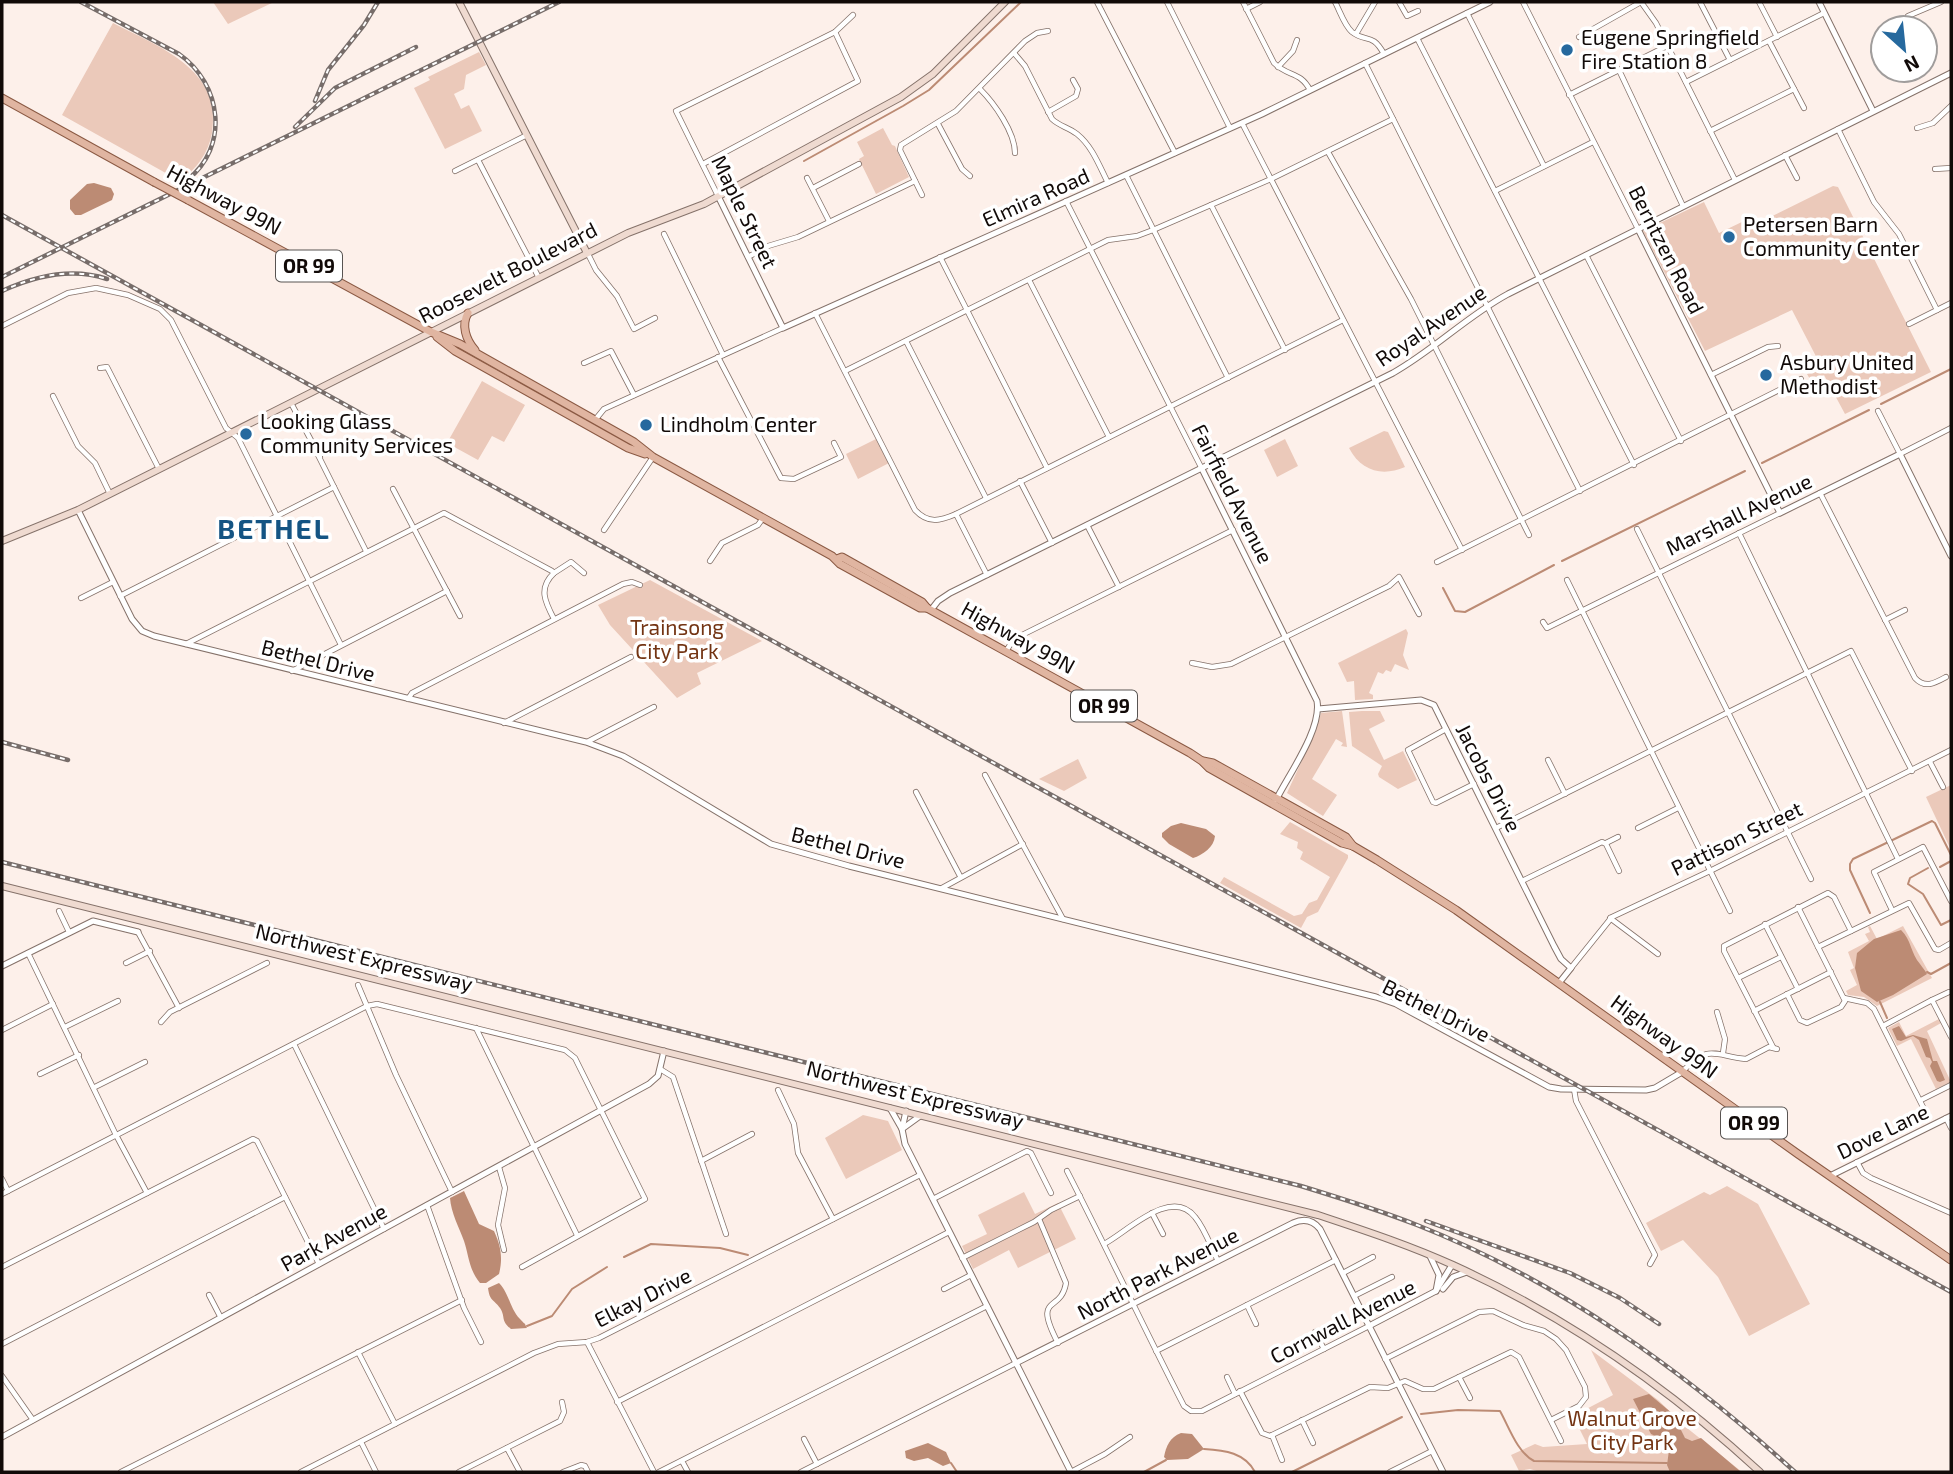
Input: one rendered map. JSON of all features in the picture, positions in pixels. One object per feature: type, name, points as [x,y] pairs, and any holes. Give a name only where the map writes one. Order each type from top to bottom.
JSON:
[{"type":"main road","points":[[459,2],[587,253]]},
{"type":"main road","name":"Roosevelt Boulevard","points":[[2,541],[78,510],[638,228],[718,196],[917,87],[1005,2]]},
{"type":"main road","name":"Highway 99N","points":[[2,98],[431,332],[460,344],[634,442],[653,457]]},
{"type":"main road","points":[[468,313],[464,322],[467,338],[477,354]]},
{"type":"main road","name":"Highway 99N","points":[[431,332],[455,351],[628,448],[653,457],[837,559],[842,557],[922,602],[929,609],[1202,761],[1213,763],[1342,843],[1353,846],[1456,910],[1951,1260]]},
{"type":"main road","name":"Northwest Expressway","points":[[2,886],[1318,1215],[1452,1265],[1535,1307],[1627,1365],[1676,1401],[1760,1472]]},
{"type":"street","points":[[1097,2],[1175,153]]},
{"type":"street","points":[[1167,2],[1230,128]]},
{"type":"street","points":[[1243,2],[1278,67],[1286,73],[1300,76],[1310,90]]},
{"type":"street","points":[[1246,9],[1260,2]]},
{"type":"street","points":[[1335,2],[1347,25],[1356,34],[1376,42],[1384,54]]},
{"type":"street","points":[[1356,34],[1375,2]]},
{"type":"street","points":[[1399,2],[1407,16],[1418,11]]},
{"type":"street","points":[[1471,2],[1475,9]]},
{"type":"street","name":"Elmira Road","points":[[595,420],[604,409],[1242,123],[1490,2]]},
{"type":"street","name":"Berntzen Road","points":[[1522,2],[1780,513]]},
{"type":"street","points":[[1579,37],[1641,2],[1654,20],[1735,180]]},
{"type":"street","points":[[1700,2],[1730,60]]},
{"type":"street","points":[[1759,2],[1777,37]]},
{"type":"street","points":[[1818,2],[1873,111]]},
{"type":"street","points":[[1913,14],[1941,2]]},
{"type":"street","points":[[1467,13],[1544,166]]},
{"type":"street","points":[[1686,82],[1824,13]]},
{"type":"street","points":[[703,164],[858,82],[835,32],[853,15]]},
{"type":"street","points":[[922,195],[900,148],[956,111],[1031,37],[1048,31]]},
{"type":"street","name":"Maple Street","points":[[783,328],[676,111],[835,32]]},
{"type":"street","points":[[1417,38],[1634,465]]},
{"type":"street","points":[[1278,67],[1293,51],[1297,40]]},
{"type":"street","points":[[1769,41],[1804,108]]},
{"type":"street","points":[[1569,94],[1667,46]]},
{"type":"street","points":[[1014,53],[1025,66],[1055,123],[1072,130],[1087,143],[1108,183]]},
{"type":"street","points":[[1365,63],[1580,491]]},
{"type":"street","points":[[1619,70],[1683,206]]},
{"type":"street","name":"Royal Avenue","points":[[929,609],[942,598],[987,575],[1376,382],[1412,362],[1487,306],[1539,278],[1951,73]]},
{"type":"street","points":[[1048,112],[1076,96],[1078,89],[1073,80]]},
{"type":"street","points":[[980,89],[996,107],[1014,142],[1015,153]]},
{"type":"street","points":[[1710,131],[1794,89]]},
{"type":"street","points":[[1917,128],[1936,121],[1951,106]]},
{"type":"street","points":[[845,371],[1108,240],[1138,236],[1153,230],[1270,179],[1392,119]]},
{"type":"street","points":[[1242,123],[1462,550]]},
{"type":"street","points":[[938,124],[962,169],[970,176]]},
{"type":"street","points":[[1838,129],[1874,202],[1899,234],[1937,310]]},
{"type":"street","points":[[455,171],[527,135]]},
{"type":"street","points":[[1495,191],[1593,142]]},
{"type":"street","points":[[1328,152],[1401,281],[1529,535]]},
{"type":"street","points":[[1785,155],[1797,178]]},
{"type":"street","points":[[478,160],[539,278]]},
{"type":"street","points":[[813,188],[859,164]]},
{"type":"street","points":[[1935,169],[1951,168]]},
{"type":"street","points":[[1126,175],[1228,378]]},
{"type":"street","points":[[807,178],[829,220]]},
{"type":"street","points":[[748,257],[915,181]]},
{"type":"street","name":"Fairfield Avenue","points":[[1066,201],[1314,692],[1318,709]]},
{"type":"street","points":[[1211,205],[1285,350]]},
{"type":"street","points":[[664,234],[781,478],[793,479],[841,457],[834,443]]},
{"type":"street","points":[[587,253],[596,270],[617,296],[634,329],[655,318]]},
{"type":"street","points":[[1586,255],[1681,441]]},
{"type":"street","points":[[940,257],[1047,468]]},
{"type":"street","points":[[1029,280],[1109,437]]},
{"type":"street","points":[[2,326],[68,293],[84,289],[110,289],[160,309],[171,321],[226,428],[238,438],[341,645]]},
{"type":"street","points":[[1909,324],[1951,303]]},
{"type":"street","points":[[815,313],[915,510],[932,521],[956,514],[1343,320]]},
{"type":"street","points":[[906,341],[986,498]]},
{"type":"street","points":[[1711,375],[1768,346],[1778,346]]},
{"type":"street","points":[[584,363],[611,351],[634,395]]},
{"type":"street","points":[[100,368],[105,365],[107,367],[159,469]]},
{"type":"street","points":[[1437,562],[1801,379]]},
{"type":"street","points":[[53,396],[78,446],[95,463],[110,494]]},
{"type":"street","points":[[291,402],[366,551]]},
{"type":"street","points":[[1878,411],[1951,556]]},
{"type":"street","name":"Marshall Avenue","points":[[1543,622],[1547,628],[1951,428]]},
{"type":"street","points":[[604,530],[653,457]]},
{"type":"street","points":[[1020,481],[1052,543]]},
{"type":"street","points":[[120,596],[334,487]]},
{"type":"street","points":[[393,489],[460,616]]},
{"type":"street","points":[[1820,493],[1917,680],[1928,685],[1946,677]]},
{"type":"street","name":"Bethel Drive","points":[[78,510],[134,622],[142,631],[154,636],[586,743],[623,756],[772,844],[849,866],[1376,997],[1396,1004],[1555,1089],[1646,1090],[1655,1088],[1682,1072]]},
{"type":"street","points":[[186,644],[444,513],[554,573]]},
{"type":"street","points":[[956,514],[987,575]]},
{"type":"street","points":[[710,561],[722,543],[758,526],[763,517]]},
{"type":"street","points":[[1087,525],[1119,587]]},
{"type":"street","points":[[1637,529],[1811,878]]},
{"type":"street","points":[[1006,652],[1014,639],[1233,530]]},
{"type":"street","points":[[1739,533],[1898,859]]},
{"type":"street","points":[[554,619],[543,587],[554,573],[571,562],[583,573]]},
{"type":"street","points":[[1192,663],[1212,667],[1225,666],[1389,586],[1399,577],[1419,614]]},
{"type":"street","points":[[1567,580],[1730,911]]},
{"type":"street","points":[[81,598],[113,582]]},
{"type":"street","points":[[408,699],[412,693],[628,582],[640,585]]},
{"type":"street","points":[[292,670],[447,591]]},
{"type":"street","points":[[1885,620],[1905,610]]},
{"type":"street","points":[[1496,828],[1851,651],[1912,771]]},
{"type":"street","points":[[503,724],[631,657]]},
{"type":"street","name":"Jacobs Drive","points":[[1318,709],[1425,700],[1434,705],[1560,958],[1571,968]]},
{"type":"street","points":[[586,743],[653,707]]},
{"type":"street","points":[[1275,801],[1312,729],[1318,709]]},
{"type":"street","points":[[1446,729],[1408,750],[1433,802],[1436,803],[1474,784]]},
{"type":"street","name":"Pattison Street","points":[[1559,983],[1610,918],[1788,833],[1951,750]]},
{"type":"street","points":[[1548,760],[1565,794]]},
{"type":"street","points":[[1930,762],[1942,787]]},
{"type":"street","points":[[985,775],[1063,919]]},
{"type":"street","points":[[916,792],[960,876]]},
{"type":"street","points":[[1639,828],[1679,808]]},
{"type":"street","points":[[1522,881],[1602,842],[1606,844],[1618,837]]},
{"type":"street","points":[[942,888],[1023,844]]},
{"type":"street","points":[[1606,844],[1619,871]]},
{"type":"street","points":[[1892,910],[1874,872],[1924,848],[1951,901]]},
{"type":"street","points":[[1682,1072],[1703,1055],[1723,1053],[1746,1059],[1765,1049],[1775,1048],[1724,951],[1724,946],[1825,893],[1830,893],[1851,930]]},
{"type":"street","points":[[1818,947],[1905,904],[1910,904],[1935,949],[1939,950],[1951,943]]},
{"type":"street","points":[[1787,994],[1800,1020],[1807,1023],[1844,1003],[1844,998],[1798,907]]},
{"type":"street","points":[[59,911],[69,932]]},
{"type":"street","points":[[1610,918],[1658,954]]},
{"type":"street","points":[[2,966],[87,923],[98,921],[138,932],[179,1008]]},
{"type":"street","points":[[1765,924],[1798,989]]},
{"type":"street","points":[[126,963],[150,951]]},
{"type":"street","points":[[28,953],[147,1193]]},
{"type":"street","points":[[1738,978],[1781,957]]},
{"type":"street","points":[[161,1022],[166,1015],[267,963]]},
{"type":"street","points":[[1754,1011],[1830,972]]},
{"type":"street","points":[[358,985],[396,1075],[452,1192]]},
{"type":"street","points":[[1883,1026],[1949,992]]},
{"type":"street","points":[[1844,998],[1871,1006],[1928,1117]]},
{"type":"street","points":[[1932,1000],[1951,1037]]},
{"type":"street","points":[[65,1027],[118,1001]]},
{"type":"street","points":[[2,1030],[53,1004]]},
{"type":"street","points":[[2,1194],[367,1006],[377,1004],[569,1052],[575,1058],[645,1198],[522,1267]]},
{"type":"street","points":[[1717,1012],[1725,1039],[1723,1053]]},
{"type":"street","points":[[475,1027],[577,1235]]},
{"type":"street","points":[[294,1044],[384,1229]]},
{"type":"street","points":[[664,1051],[660,1069],[673,1077],[726,1234]]},
{"type":"street","points":[[40,1074],[79,1055]]},
{"type":"street","points":[[94,1087],[145,1062]]},
{"type":"street","name":"Park Avenue","points":[[2,1437],[653,1082],[660,1069]]},
{"type":"street","points":[[1921,1100],[1951,1085]]},
{"type":"street","points":[[1574,1089],[1576,1101],[1655,1255],[1650,1264]]},
{"type":"street","points":[[778,1090],[794,1124],[798,1153],[833,1219]]},
{"type":"street","points":[[888,1106],[902,1129]]},
{"type":"street","points":[[906,1111],[902,1129],[903,1140],[1071,1472],[1109,1452],[1130,1437]]},
{"type":"street","points":[[902,1129],[924,1115]]},
{"type":"street","points":[[1949,1117],[1951,1128]]},
{"type":"street","name":"Dove Lane","points":[[1830,1176],[1949,1117]]},
{"type":"street","points":[[701,1161],[752,1134]]},
{"type":"street","points":[[2,1267],[252,1140],[256,1140],[319,1264]]},
{"type":"street","points":[[933,1199],[1027,1151],[1051,1193]]},
{"type":"street","points":[[1857,1162],[1863,1173],[1871,1178],[1951,1213]]},
{"type":"street","points":[[499,1167],[505,1188],[498,1225],[504,1250]]},
{"type":"street","points":[[1067,1171],[1156,1351],[1336,1260]]},
{"type":"street","name":"Elkay Drive","points":[[301,1472],[534,1353],[558,1344],[587,1342],[920,1174]]},
{"type":"street","points":[[2,1179],[8,1191]]},
{"type":"street","points":[[962,1258],[1080,1196]]},
{"type":"street","points":[[2,1344],[285,1197]]},
{"type":"street","points":[[427,1205],[462,1300],[481,1342]]},
{"type":"street","points":[[1104,1244],[1121,1235],[1133,1223],[1169,1207],[1191,1213],[1197,1219],[1218,1261]]},
{"type":"street","points":[[1152,1213],[1163,1234]]},
{"type":"street","points":[[1039,1219],[1066,1283],[1063,1293],[1049,1306],[1046,1313],[1048,1324],[1058,1343]]},
{"type":"street","name":"North Park Avenue","points":[[1016,1363],[1298,1221],[1306,1220],[1320,1229],[1443,1472]]},
{"type":"street","points":[[617,1402],[949,1232]]},
{"type":"street","points":[[1430,1256],[1439,1275],[1436,1291],[1442,1290],[1453,1277],[1467,1272]]},
{"type":"street","points":[[1343,1273],[1373,1257]]},
{"type":"street","name":"Cornwall Avenue","points":[[1156,1351],[1185,1408],[1199,1412],[1436,1291],[1443,1284],[1452,1265]]},
{"type":"street","points":[[944,1289],[971,1275]]},
{"type":"street","points":[[1354,1296],[1392,1277]]},
{"type":"street","points":[[209,1295],[221,1318]]},
{"type":"street","points":[[121,1472],[462,1300]]},
{"type":"street","points":[[1247,1305],[1256,1324]]},
{"type":"street","points":[[659,1472],[987,1306]]},
{"type":"street","points":[[1385,1359],[1479,1312],[1493,1311],[1549,1334],[1566,1350],[1586,1389],[1586,1397],[1579,1406],[1551,1420]]},
{"type":"street","points":[[1315,1332],[1324,1349]]},
{"type":"street","points":[[587,1342],[654,1472]]},
{"type":"street","points":[[358,1352],[396,1424]]},
{"type":"street","points":[[1227,1377],[1266,1436],[1364,1389],[1388,1388],[1407,1381],[1431,1390],[1506,1353],[1514,1353],[1519,1357],[1561,1441]]},
{"type":"street","points":[[801,1472],[1016,1363]]},
{"type":"street","points":[[2,1376],[33,1420]]},
{"type":"street","points":[[1459,1377],[1470,1398]]},
{"type":"street","points":[[463,1471],[559,1421],[564,1412],[562,1402]]},
{"type":"street","points":[[1302,1420],[1313,1443]]},
{"type":"street","points":[[1272,1435],[1282,1460]]},
{"type":"street","points":[[804,1439],[817,1464]]},
{"type":"street","points":[[361,1441],[376,1472]]},
{"type":"street","points":[[507,1448],[520,1472]]},
{"type":"street","points":[[1390,1472],[1432,1451]]},
{"type":"street","points":[[682,1461],[688,1472]]},
{"type":"street","points":[[563,1472],[585,1464],[589,1472]]},
{"type":"green space","points":[[213,2],[274,2],[228,24]]},
{"type":"green space","points":[[113,23],[167,51],[184,63],[198,76],[208,92],[213,111],[208,148],[192,171],[180,181],[62,115]]},
{"type":"green space","points":[[479,52],[486,65],[466,75],[464,89],[454,94],[461,109],[469,105],[482,131],[445,149],[414,88],[430,80],[428,77]]},
{"type":"green space","points":[[883,128],[895,146],[909,177],[876,194],[859,159],[864,156],[857,142]]},
{"type":"green space","points":[[1833,186],[1838,187],[1931,372],[1845,414],[1824,375],[1811,381],[1807,374],[1821,366],[1792,310],[1705,351],[1643,231],[1704,202],[1719,233],[1746,220],[1750,227]]},
{"type":"green space","points":[[482,381],[525,405],[504,442],[492,436],[478,460],[447,443]]},
{"type":"green space","points":[[1384,431],[1388,432],[1405,467],[1388,471],[1373,470],[1360,462],[1349,448]]},
{"type":"green space","points":[[876,439],[889,463],[858,479],[846,454]]},
{"type":"green space","points":[[1285,439],[1298,466],[1277,477],[1264,450]]},
{"type":"green space","name":"Trainsong City Park","points":[[650,580],[762,641],[697,673],[701,684],[677,698],[610,625],[598,605]]},
{"type":"green space","points":[[1406,629],[1408,633],[1403,655],[1409,670],[1395,664],[1391,672],[1378,672],[1369,693],[1373,695],[1373,699],[1355,700],[1354,681],[1347,682],[1338,663]]},
{"type":"green space","points":[[1342,711],[1347,747],[1341,746],[1343,743],[1336,739],[1312,779],[1337,795],[1323,816],[1287,793],[1321,713]]},
{"type":"green space","points":[[1380,711],[1385,721],[1369,729],[1384,760],[1403,751],[1417,780],[1398,789],[1379,777],[1382,766],[1352,746],[1349,712]]},
{"type":"green space","points":[[1078,759],[1087,778],[1064,791],[1039,779]]},
{"type":"green space","points":[[1951,785],[1951,850],[1926,797]]},
{"type":"green space","points":[[1290,822],[1348,855],[1318,912],[1307,917],[1301,928],[1220,883],[1224,877],[1294,916],[1302,914],[1309,903],[1317,900],[1330,877],[1300,859],[1303,852],[1297,848],[1298,842],[1280,834]]},
{"type":"green space","points":[[1870,926],[1877,939],[1903,926],[1932,978],[1877,1006],[1864,997],[1848,995],[1846,991],[1857,985],[1850,970],[1854,968],[1848,952],[1869,941],[1865,934],[1870,932]]},
{"type":"green space","points":[[1939,1019],[1941,1023],[1927,1031],[1951,1082],[1936,1089],[1911,1039],[1897,1046],[1888,1028],[1899,1022],[1906,1036]]},
{"type":"green space","points":[[863,1115],[888,1121],[902,1150],[846,1179],[825,1138]]},
{"type":"green space","points":[[1727,1186],[1758,1204],[1810,1304],[1749,1336],[1718,1277],[1683,1240],[1661,1251],[1646,1223],[1704,1192],[1710,1195]]},
{"type":"green space","points":[[1024,1192],[1035,1214],[1058,1203],[1076,1239],[1018,1268],[1009,1250],[973,1269],[962,1246],[987,1234],[978,1215]]},
{"type":"green space","name":"Walnut Grove City Park","points":[[1591,1350],[1658,1400],[1687,1428],[1742,1472],[1519,1471],[1511,1455],[1535,1444],[1543,1447],[1587,1444],[1573,1416],[1613,1395]]},
{"type":"shaded area","points":[[94,183],[111,188],[114,194],[112,200],[81,215],[75,215],[70,209],[70,200],[87,184]]},
{"type":"shaded area","points":[[1181,823],[1206,829],[1215,836],[1204,853],[1193,858],[1162,837],[1162,833],[1171,826]]},
{"type":"shaded area","points":[[1901,930],[1927,974],[1877,1002],[1861,991],[1855,968],[1857,953],[1874,939]]},
{"type":"shaded area","points":[[1899,1026],[1906,1037],[1913,1035],[1927,1039],[1933,1061],[1937,1061],[1945,1080],[1937,1081],[1930,1066],[1932,1062],[1926,1057],[1919,1040],[1913,1036],[1897,1040],[1892,1029]]},
{"type":"shaded area","points":[[464,1191],[479,1224],[494,1231],[500,1247],[499,1274],[486,1283],[480,1283],[474,1273],[452,1209],[450,1198]]},
{"type":"shaded area","points":[[499,1283],[527,1328],[511,1329],[505,1323],[502,1311],[491,1298],[488,1288]]},
{"type":"shaded area","points":[[1649,1394],[1673,1414],[1685,1438],[1692,1441],[1701,1438],[1741,1472],[1670,1472],[1667,1465],[1670,1443],[1651,1434],[1633,1399]]},
{"type":"shaded area","points":[[1181,1433],[1192,1434],[1204,1449],[1188,1459],[1167,1460],[1164,1457],[1167,1446],[1171,1439]]},
{"type":"shaded area","points":[[928,1443],[946,1452],[951,1463],[943,1466],[928,1458],[914,1461],[906,1458],[905,1451]]},
{"type":"waterway","points":[[804,161],[929,90],[1021,2]]},
{"type":"waterway","points":[[1881,404],[1951,369]]},
{"type":"waterway","points":[[1762,463],[1869,410]]},
{"type":"waterway","points":[[1562,561],[1745,471]]},
{"type":"waterway","points":[[1443,588],[1455,611],[1465,612],[1554,565]]},
{"type":"waterway","points":[[1870,913],[1850,870],[1853,859],[1932,821],[1951,855]]},
{"type":"waterway","points":[[1940,867],[1951,861]]},
{"type":"waterway","points":[[1928,868],[1910,878],[1908,884],[1923,894],[1941,925],[1951,920]]},
{"type":"waterway","points":[[1927,972],[1931,974],[1951,963]]},
{"type":"waterway","points":[[1880,1002],[1887,1018]]},
{"type":"waterway","points":[[624,1257],[651,1244],[720,1248],[748,1255]]},
{"type":"waterway","points":[[527,1326],[552,1316],[572,1289],[607,1267]]},
{"type":"waterway","points":[[1421,1414],[1458,1410],[1500,1411],[1518,1445],[1534,1461],[1667,1463]]},
{"type":"waterway","points":[[1292,1472],[1402,1417]]},
{"type":"waterway","points":[[1204,1449],[1234,1454],[1246,1461],[1255,1472]]},
{"type":"waterway","points":[[1144,1472],[1166,1460]]},
{"type":"waterway","points":[[951,1463],[957,1472]]},
{"type":"railway","points":[[81,2],[179,54],[204,82],[212,98],[215,134],[210,151],[201,166],[187,180]]},
{"type":"railway","points":[[315,101],[328,70],[364,25],[378,2]]},
{"type":"railway","points":[[2,277],[559,2]]},
{"type":"railway","points":[[295,127],[335,88],[416,47]]},
{"type":"railway","points":[[2,215],[1951,1292]]},
{"type":"railway","points":[[2,291],[53,275],[94,275],[107,279]]},
{"type":"railway","points":[[2,742],[68,760]]},
{"type":"railway","points":[[2,862],[1301,1186],[1374,1209],[1469,1248],[1569,1301],[1617,1331],[1709,1398],[1795,1472]]},
{"type":"railway","points":[[1426,1221],[1570,1273],[1620,1298],[1659,1324]]},
{"type":"place","name":"Eugene Springfield Fire Station 8","points":[[1567,50]]},
{"type":"place","name":"Petersen Barn Community Center","points":[[1729,237]]},
{"type":"place","name":"Asbury United Methodist","points":[[1766,375]]},
{"type":"place","name":"Lindholm Center","points":[[646,425]]},
{"type":"place","name":"Looking Glass Community Services","points":[[246,434]]},
{"type":"district","name":"BETHEL","points":[[274,529]]}]
